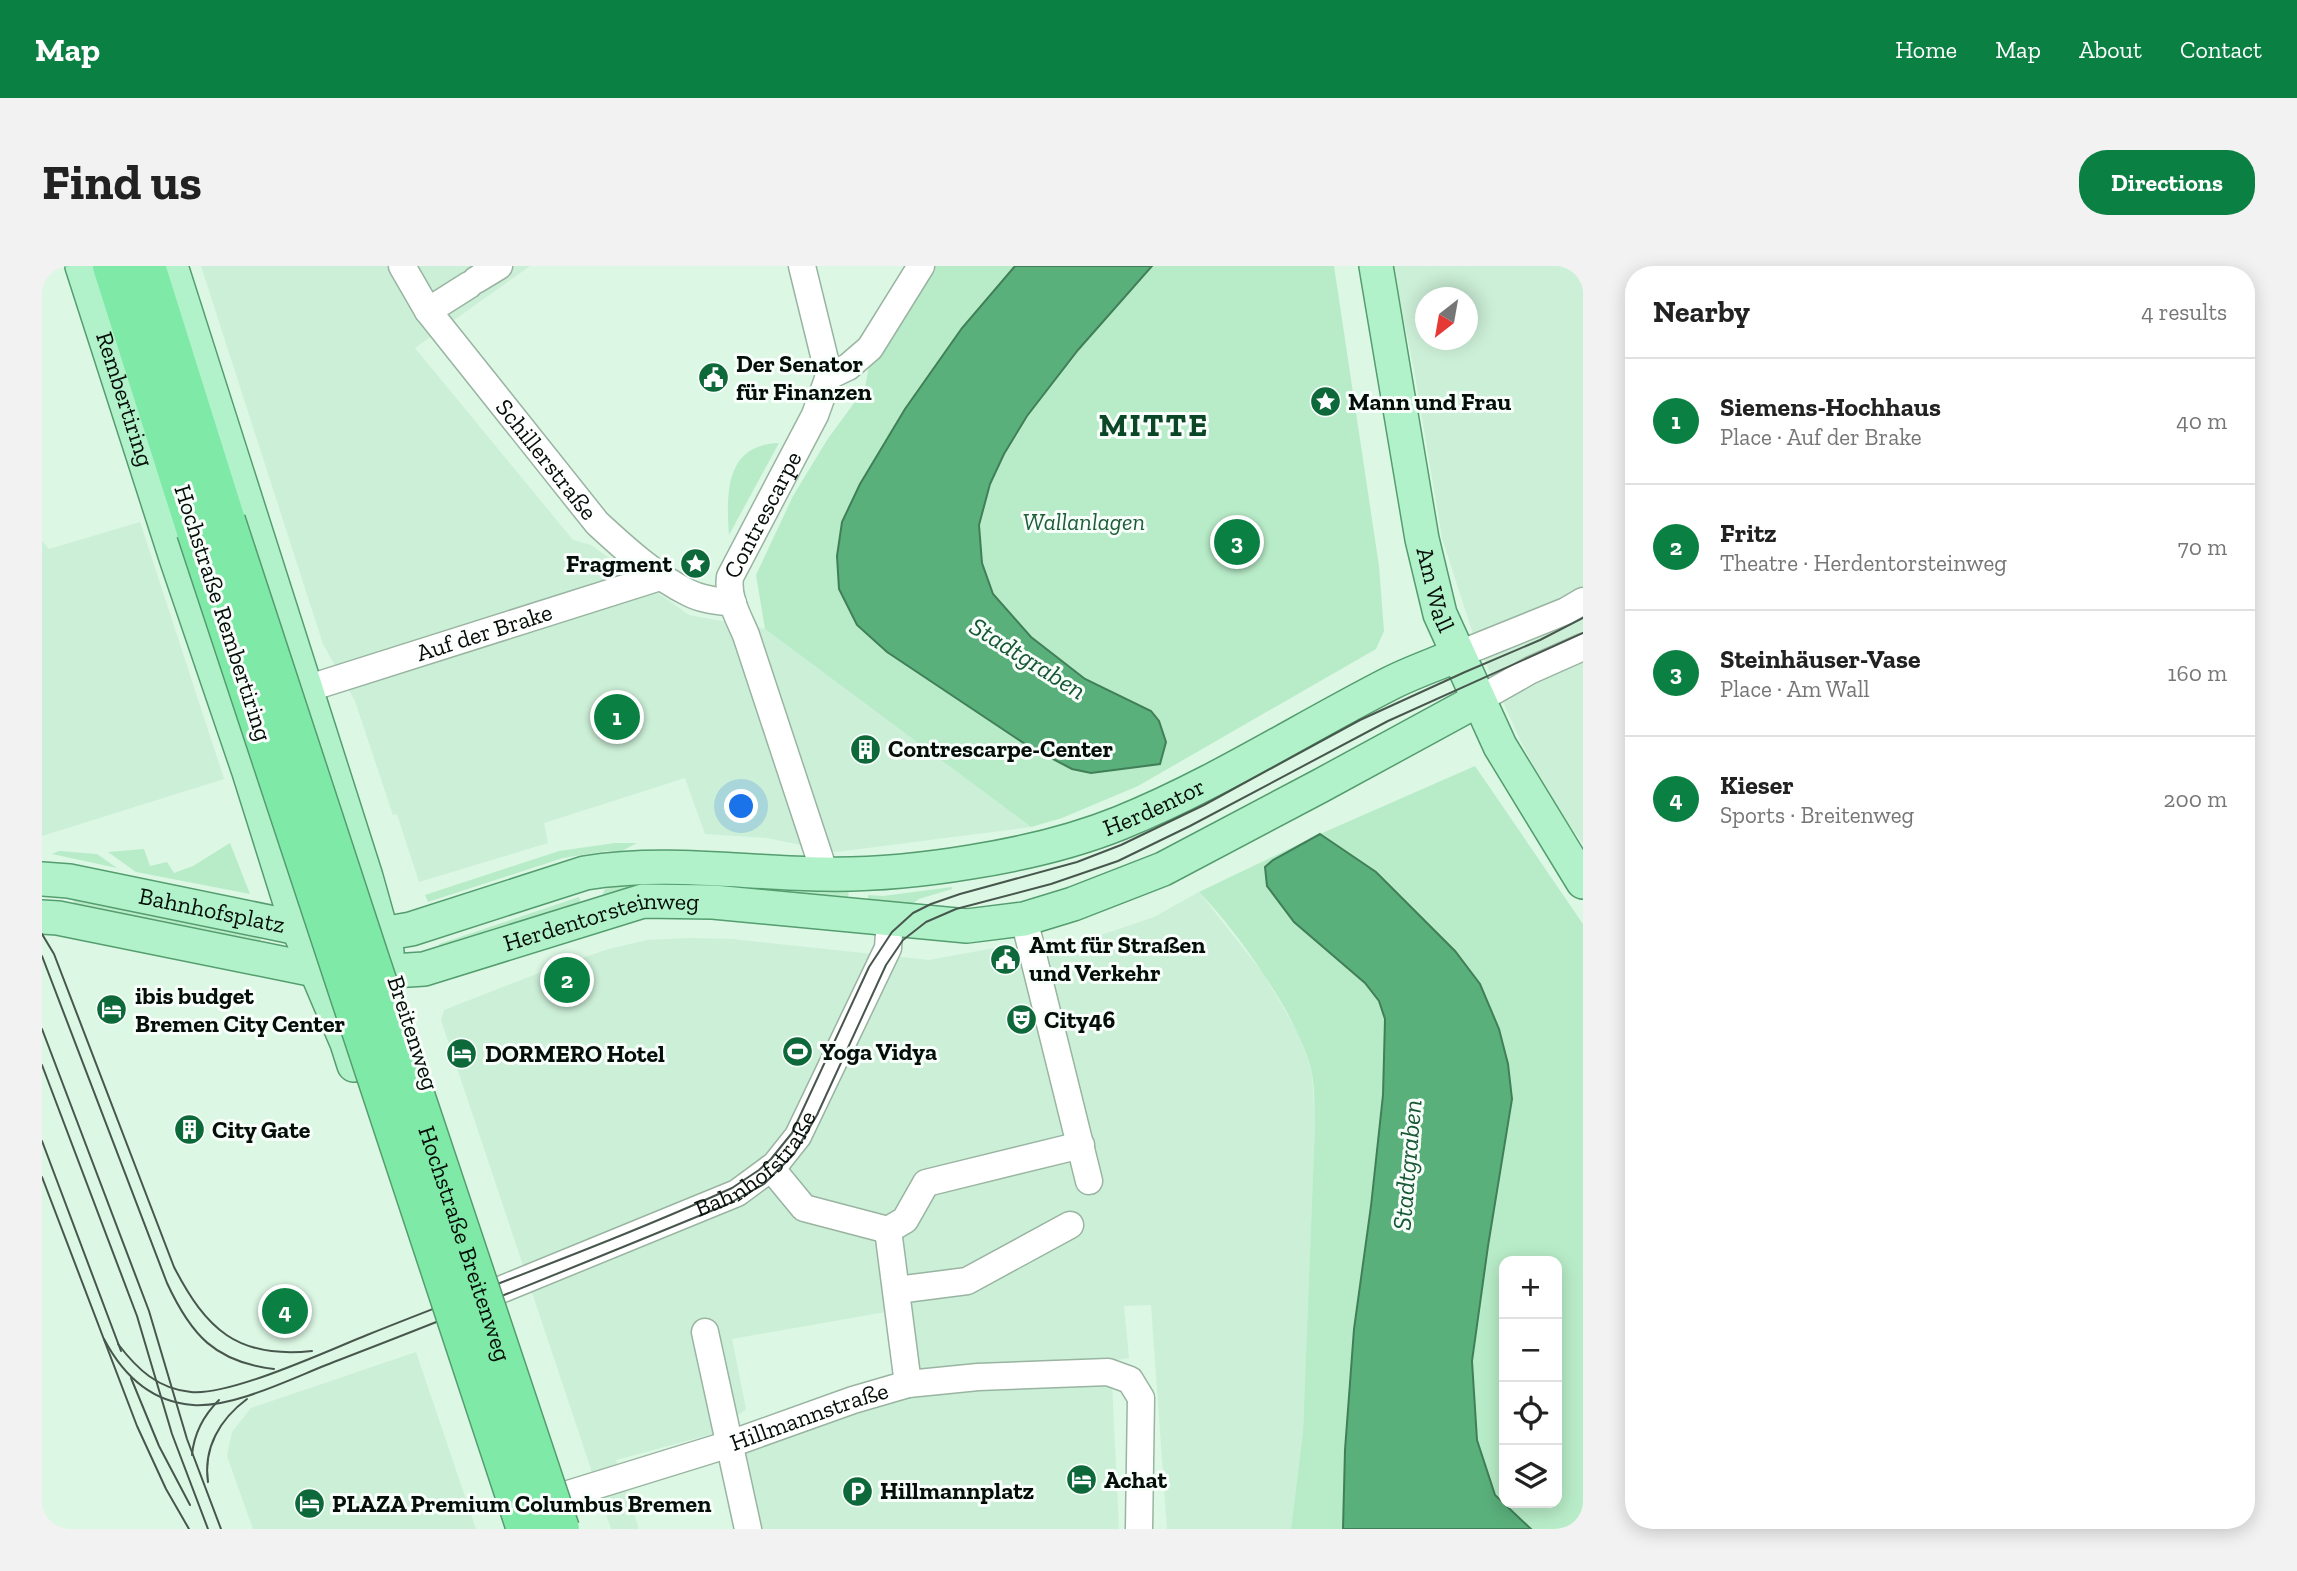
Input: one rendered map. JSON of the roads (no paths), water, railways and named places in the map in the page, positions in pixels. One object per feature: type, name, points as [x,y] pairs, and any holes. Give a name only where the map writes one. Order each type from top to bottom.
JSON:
[{"type":"highway","name":"Hochstraße Rembertiring","points":[[112,266],[211,526],[359,959]]},
{"type":"highway","name":"Hochstraße Rembertiring","points":[[146,266],[211,526]]},
{"type":"highway","name":"Hochstraße Breitenweg","points":[[359,959],[563,1512]]},
{"type":"highway","name":"Hochstraße Breitenweg","points":[[359,959],[526,1529]]},
{"type":"main road","name":"Rembertiring","points":[[82,266],[298,928],[359,959]]},
{"type":"main road","points":[[171,266],[306,689],[359,959],[347,1042],[429,1295],[512,1529]]},
{"type":"main road","name":"Am Wall","points":[[1376,266],[1422,539],[1440,614],[1500,746],[1583,882]]},
{"type":"main road","name":"Herdentor","points":[[825,874],[889,871],[972,862],[1091,834],[1193,790],[1391,682],[1457,655]]},
{"type":"main road","points":[[890,919],[967,926],[1024,919],[1073,904],[1163,869],[1478,700]]},
{"type":"main road","name":"Herdentorsteinweg","points":[[359,959],[411,929],[585,873],[643,866],[825,874]]},
{"type":"main road","points":[[585,873],[599,913]]},
{"type":"main road","name":"Bahnhofsplatz","points":[[42,879],[69,881],[298,928],[359,959]]},
{"type":"main road","name":"Herdentorsteinweg","points":[[359,959],[424,969],[643,901],[713,902],[890,919]]},
{"type":"main road","name":"Bahnhofsplatz","points":[[42,917],[58,918],[268,962],[359,959]]},
{"type":"main road","name":"Breitenweg","points":[[359,959],[407,1022],[500,1290],[563,1512],[578,1529]]},
{"type":"street","name":"Schillerstraße","points":[[402,266],[428,311],[597,523],[690,594],[733,603]]},
{"type":"street","points":[[428,311],[499,266]]},
{"type":"street","points":[[802,266],[829,376],[848,367],[870,348],[921,266]]},
{"type":"street","name":"Contrescarpe","points":[[825,874],[746,635],[728,589],[730,577],[815,415],[829,376]]},
{"type":"street","name":"Auf der Brake","points":[[306,689],[663,576]]},
{"type":"street","points":[[1457,655],[1566,611],[1583,601]]},
{"type":"street","points":[[1478,700],[1531,670],[1583,647]]},
{"type":"street","name":"Bahnhofstraße","points":[[500,1290],[737,1193],[771,1168],[788,1151],[808,1116],[888,948],[890,919]]},
{"type":"street","points":[[1024,919],[1089,1181]]},
{"type":"street","points":[[771,1168],[804,1208],[888,1230],[905,1220],[926,1183],[1081,1145]]},
{"type":"street","points":[[897,1290],[967,1280],[1070,1225]]},
{"type":"street","points":[[888,1230],[908,1384]]},
{"type":"street","points":[[705,1332],[748,1529]]},
{"type":"street","name":"Hillmannstraße","points":[[499,1490],[516,1501],[563,1512],[730,1444],[853,1399],[908,1384],[978,1377],[1108,1372],[1130,1380],[1141,1398],[1139,1529]]},
{"type":"water","name":"Stadtgraben","points":[[1015,266],[1152,266],[1078,350],[1027,416],[990,484],[979,525],[982,563],[993,594],[1031,637],[1085,679],[1151,711],[1159,721],[1166,742],[1160,764],[1091,773],[1072,769],[1028,746],[887,652],[857,625],[839,589],[837,556],[842,522],[860,484],[905,409],[962,328]]},
{"type":"water","name":"Stadtgraben","points":[[1320,834],[1376,872],[1455,951],[1480,984],[1499,1029],[1508,1064],[1512,1099],[1472,1361],[1477,1440],[1495,1495],[1499,1499],[1499,1508],[1509,1508],[1531,1529],[1343,1529],[1345,1450],[1354,1329],[1383,1095],[1385,1019],[1379,1001],[1365,983],[1294,922],[1267,886],[1265,867]]},
{"type":"tram line","points":[[118,1344],[149,1376],[168,1387],[191,1392],[229,1387],[304,1361],[732,1188],[759,1170],[792,1133],[869,967],[892,932],[913,913],[960,894],[1077,862],[1121,845],[1204,805],[1360,720],[1540,640],[1583,618]]},
{"type":"tram line","points":[[104,1339],[129,1375],[151,1392],[178,1403],[210,1405],[247,1396],[286,1382],[728,1204],[764,1184],[794,1154],[817,1115],[886,965],[903,940],[926,922],[956,909],[1051,884],[1118,861],[1388,721],[1583,633]]},
{"type":"tram line","points":[[42,934],[54,954],[174,1267],[186,1289],[212,1323],[244,1344],[263,1350],[312,1351]]},
{"type":"tram line","points":[[42,956],[176,1301],[207,1343],[236,1360],[274,1369]]},
{"type":"tram line","points":[[42,1029],[149,1311],[187,1439],[221,1529]]},
{"type":"tram line","points":[[42,1065],[137,1316],[172,1434],[208,1529]]},
{"type":"tram line","points":[[42,1141],[121,1351]]},
{"type":"tram line","points":[[42,1177],[137,1426],[166,1489],[189,1529]]},
{"type":"tram line","points":[[131,1378],[159,1446],[190,1505]]},
{"type":"tram line","points":[[208,1482],[208,1458],[216,1435],[221,1425],[247,1399]]},
{"type":"tram line","points":[[192,1455],[201,1425],[219,1400]]},
{"type":"place","name":"Der Senator für Finanzen","points":[[713,378]]},
{"type":"place","name":"Mann und Frau","points":[[1325,402]]},
{"type":"place","name":"Steinhäuser-Vase","points":[[1237,542]]},
{"type":"place","name":"Fragment","points":[[695,564]]},
{"type":"place","name":"Siemens-Hochhaus","points":[[617,717]]},
{"type":"place","name":"Contrescarpe-Center","points":[[865,749]]},
{"type":"place","name":"Amt für Straßen und Verkehr","points":[[1006,959]]},
{"type":"place","name":"Fritz","points":[[567,980]]},
{"type":"place","name":"ibis budget Bremen City Center","points":[[112,1010]]},
{"type":"place","name":"City46","points":[[1021,1020]]},
{"type":"place","name":"Yoga Vidya","points":[[797,1052]]},
{"type":"place","name":"DORMERO Hotel","points":[[462,1054]]},
{"type":"place","name":"City Gate","points":[[189,1130]]},
{"type":"place","name":"Kieser","points":[[285,1311]]},
{"type":"place","name":"Achat","points":[[1081,1480]]},
{"type":"place","name":"Hillmannplatz","points":[[857,1491]]},
{"type":"place","name":"PLAZA Premium Columbus Bremen","points":[[309,1504]]},
{"type":"district","name":"MITTE","points":[[1154,425]]},
{"type":"park label","name":"Wallanlagen","points":[[1084,522]]}]
